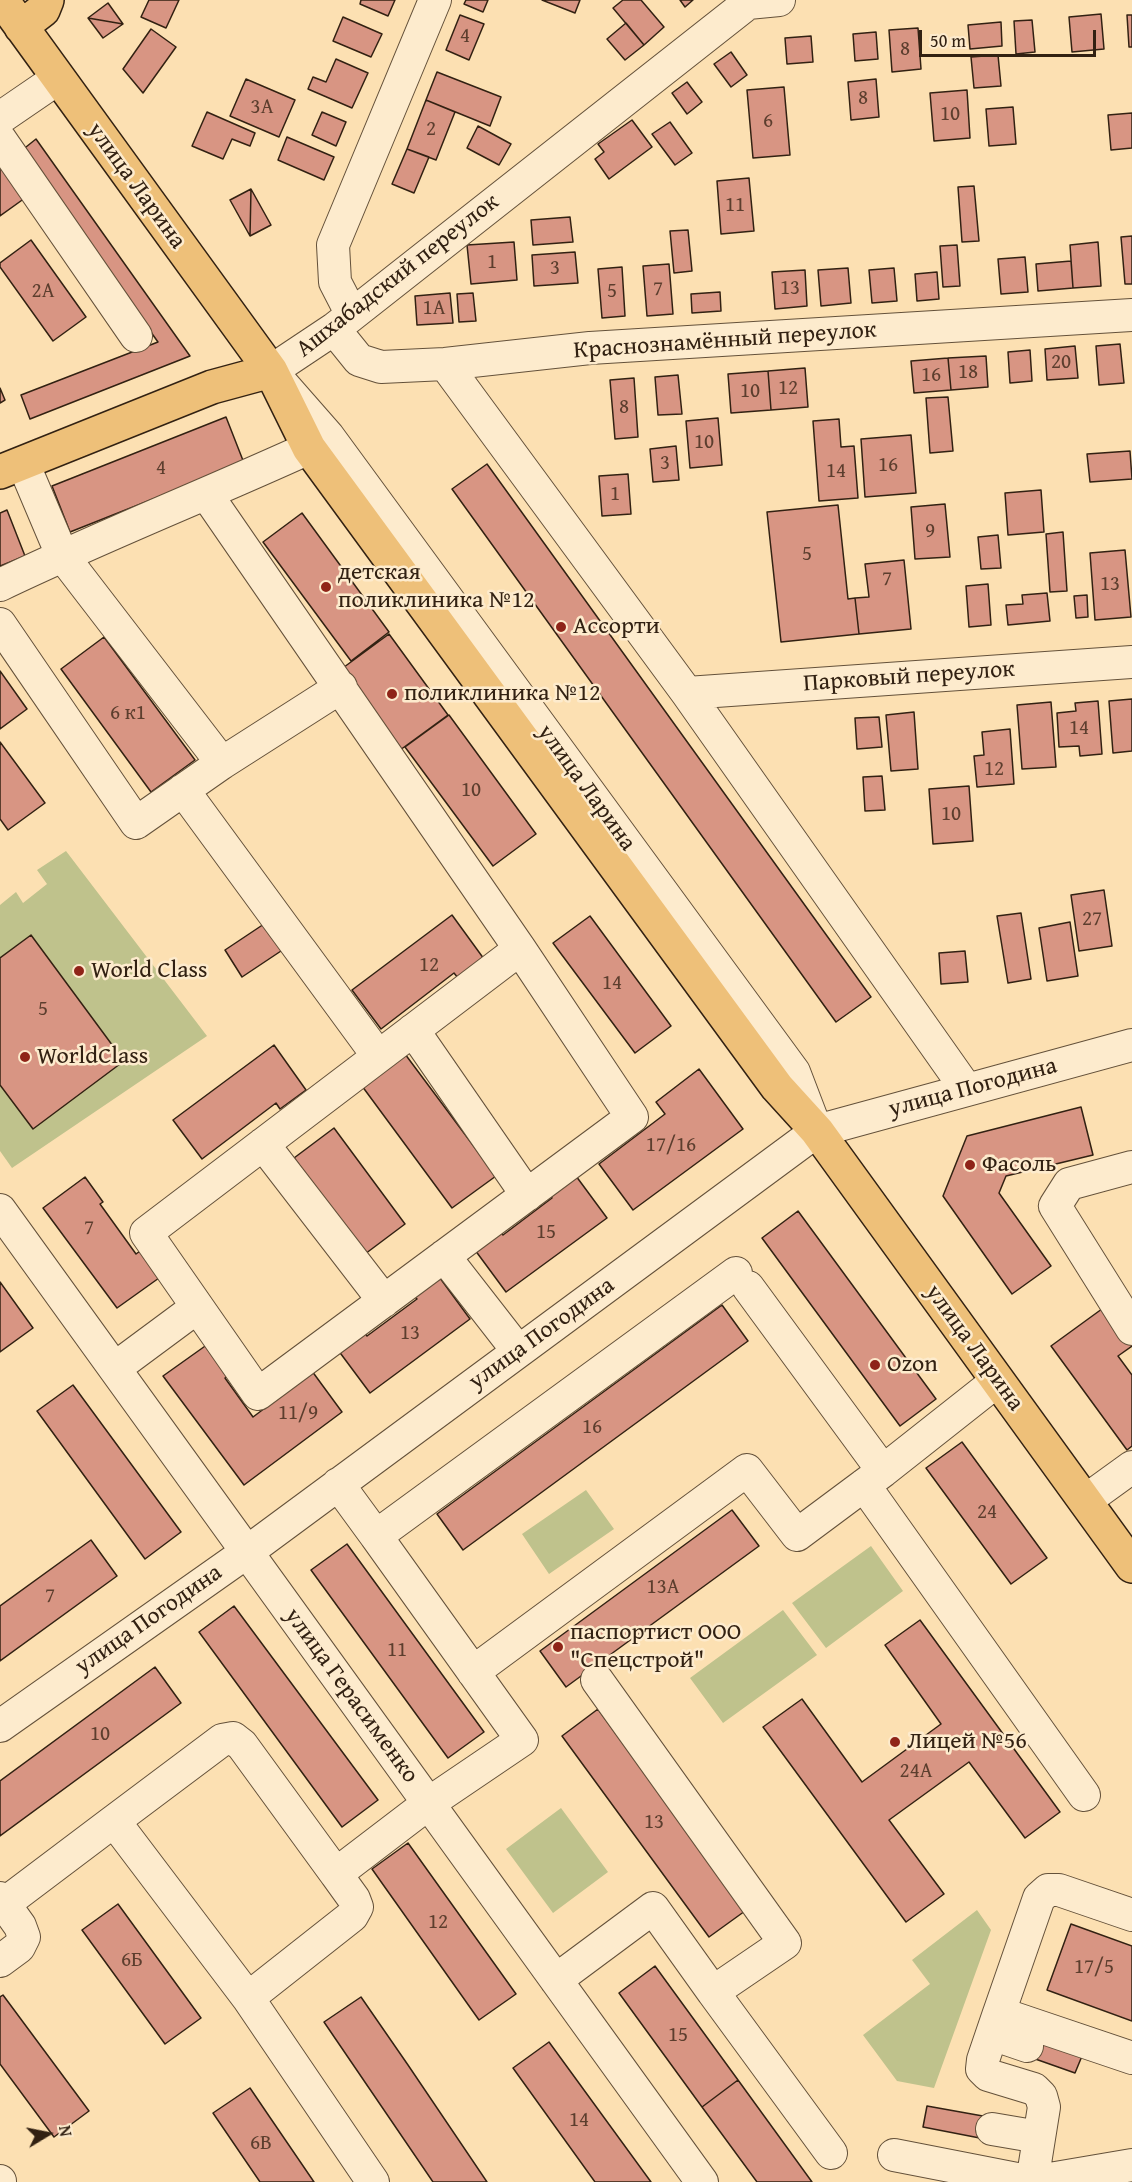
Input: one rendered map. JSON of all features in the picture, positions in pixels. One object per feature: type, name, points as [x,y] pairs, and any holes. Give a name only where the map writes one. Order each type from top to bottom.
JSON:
[{"type":"main road","name":"улица Ларина","points":[[2,0],[57,79],[271,371],[309,448],[777,1087],[817,1131],[1132,1566]]},
{"type":"main road","points":[[21,27],[43,10],[47,0]]},
{"type":"main road","name":"Ашхабадский переулок","points":[[12,468],[212,387],[271,371]]},
{"type":"street","name":"Краснознамённый переулок","points":[[435,0],[333,245],[335,282],[343,321],[359,360],[381,367],[445,364],[590,348],[1132,315]]},
{"type":"street","points":[[750,2],[778,0]]},
{"type":"street","name":"Ашхабадский переулок","points":[[271,371],[343,321],[750,2]]},
{"type":"street","points":[[0,118],[57,79]]},
{"type":"street","points":[[0,139],[136,336]]},
{"type":"street","points":[[445,364],[687,693],[967,1090]]},
{"type":"street","name":"улица Ларина","points":[[271,371],[328,436],[794,1072],[817,1131]]},
{"type":"street","points":[[0,585],[62,555],[207,495],[309,448]]},
{"type":"street","points":[[12,468],[62,555],[222,763]]},
{"type":"street","points":[[207,495],[341,687],[520,949],[632,1117],[258,1395],[146,1233],[520,949]]},
{"type":"street","points":[[0,624],[136,823],[222,763],[341,687]]},
{"type":"street","name":"Парковый переулок","points":[[687,693],[1132,662]]},
{"type":"street","points":[[183,790],[378,1056]]},
{"type":"street","points":[[413,1029],[527,1195]]},
{"type":"street","name":"улица Погодина","points":[[0,1726],[247,1552],[817,1131],[1132,1046]]},
{"type":"street","points":[[263,1144],[384,1301]]},
{"type":"street","points":[[1132,1167],[1069,1184],[1055,1206],[1132,1329]]},
{"type":"street","name":"улица Герасименко","points":[[0,1209],[702,2182]]},
{"type":"street","points":[[444,1256],[518,1351]]},
{"type":"street","points":[[376,1536],[742,1280],[1084,1796]]},
{"type":"street","points":[[115,1368],[196,1308]]},
{"type":"street","points":[[473,1672],[747,1470],[797,1535],[997,1381]]},
{"type":"street","points":[[1085,1501],[1132,1467]]},
{"type":"street","points":[[336,1874],[429,1803],[522,1740],[338,1484]]},
{"type":"street","points":[[597,1680],[786,1943],[713,1992]]},
{"type":"street","points":[[0,1961],[19,1947],[24,1937],[20,1926],[2,1901],[222,1740],[233,1738],[242,1745],[354,1899],[357,1907],[352,1916],[248,1998]]},
{"type":"street","points":[[114,1821],[248,1998],[373,2182]]},
{"type":"street","points":[[1032,2182],[1044,2107],[1041,2096],[1034,2089],[988,2075],[982,2069],[995,2023],[1039,1898],[1048,1890],[1059,1890],[1132,1915]]},
{"type":"street","points":[[556,1980],[653,1908],[831,2153]]},
{"type":"street","points":[[995,2023],[1027,2046]]},
{"type":"street","points":[[995,2023],[1132,2058]]},
{"type":"street","points":[[992,2129],[1039,2137]]},
{"type":"street","points":[[894,2155],[1032,2182],[1132,2165]]},
{"type":"green space","name":"World Class","points":[[66,851],[207,1036],[12,1168],[0,1151],[0,905],[16,892],[23,903],[47,884],[37,870]]},
{"type":"green space","points":[[586,1490],[614,1529],[549,1574],[522,1534]]},
{"type":"green space","points":[[871,1546],[903,1591],[826,1648],[792,1603]]},
{"type":"green space","points":[[783,1610],[817,1655],[723,1723],[690,1678]]},
{"type":"green space","points":[[561,1808],[608,1872],[553,1913],[506,1849]]},
{"type":"green space","points":[[977,1910],[991,1930],[934,2088],[897,2081],[863,2035],[930,1984],[912,1960]]},
{"type":"building","points":[[149,0],[179,0],[166,28],[141,17]]},
{"type":"building","points":[[361,0],[395,0],[388,16],[360,4]]},
{"type":"building","points":[[466,0],[488,0],[483,12],[464,4]]},
{"type":"building","points":[[542,0],[580,0],[575,13]]},
{"type":"building","points":[[623,0],[641,0],[664,27],[644,45],[613,8]]},
{"type":"building","points":[[680,0],[693,0],[685,7]]},
{"type":"building","points":[[108,3],[123,24],[88,18]]},
{"type":"building","points":[[1101,14],[1104,49],[1072,52],[1069,17]]},
{"type":"building","points":[[460,15],[484,24],[469,60],[446,50]]},
{"type":"building","points":[[1127,15],[1132,15],[1132,47],[1129,47]]},
{"type":"building","points":[[343,17],[382,34],[371,57],[333,41]]},
{"type":"building","points":[[88,18],[123,24],[103,38]]},
{"type":"building","points":[[1032,20],[1035,52],[1016,54],[1014,21]]},
{"type":"building","points":[[1001,22],[1002,46],[970,49],[968,25]]},
{"type":"building","points":[[626,23],[644,45],[625,60],[607,39]]},
{"type":"building","points":[[918,28],[921,69],[892,72],[889,30]]},
{"type":"building","points":[[151,29],[176,47],[143,93],[123,69]]},
{"type":"building","points":[[876,32],[878,59],[855,61],[853,34]]},
{"type":"building","points":[[811,36],[813,62],[787,64],[785,38]]},
{"type":"building","points":[[731,52],[747,75],[731,87],[714,64]]},
{"type":"building","points":[[998,55],[1001,86],[974,88],[971,57]]},
{"type":"building","points":[[336,59],[368,73],[352,108],[308,89],[313,77],[326,82]]},
{"type":"building","points":[[437,72],[501,97],[490,126],[426,100]]},
{"type":"building","points":[[246,79],[295,100],[279,137],[230,116]]},
{"type":"building","points":[[876,79],[879,117],[851,120],[848,82]]},
{"type":"building","points":[[687,82],[702,102],[687,114],[672,93]]},
{"type":"building","points":[[784,87],[790,155],[753,158],[747,90]]},
{"type":"building","points":[[967,90],[970,138],[934,141],[930,93]]},
{"type":"building","points":[[426,100],[455,112],[436,160],[407,149]]},
{"type":"building","points":[[1013,107],[1016,144],[989,146],[986,109]]},
{"type":"building","points":[[207,112],[255,133],[250,146],[232,139],[223,159],[192,146]]},
{"type":"building","points":[[322,112],[346,122],[336,146],[312,135]]},
{"type":"building","points":[[1132,113],[1132,148],[1111,150],[1108,115]]},
{"type":"building","points":[[632,120],[652,147],[609,179],[595,159],[604,152],[598,144]]},
{"type":"building","points":[[670,122],[692,153],[675,165],[652,134]]},
{"type":"building","points":[[478,126],[511,144],[499,165],[467,148]]},
{"type":"building","points":[[287,137],[334,157],[324,180],[278,160]]},
{"type":"building","points":[[36,139],[190,356],[30,419],[21,395],[158,342],[21,151]]},
{"type":"building","points":[[407,149],[429,157],[414,193],[392,184]]},
{"type":"building","points":[[0,164],[25,198],[0,216]]},
{"type":"building","points":[[749,178],[754,231],[721,234],[717,181]]},
{"type":"building","points":[[974,186],[979,241],[962,242],[958,187]]},
{"type":"building","points":[[251,189],[271,225],[250,236]]},
{"type":"building","points":[[251,189],[250,236],[230,200]]},
{"type":"building","points":[[570,217],[573,242],[533,245],[531,220]]},
{"type":"building","points":[[688,230],[692,271],[674,273],[670,231]]},
{"type":"building","points":[[1132,236],[1132,284],[1125,284],[1121,237]]},
{"type":"building","points":[[31,240],[86,317],[53,341],[0,267],[0,263]]},
{"type":"building","points":[[514,242],[517,280],[471,284],[467,245]]},
{"type":"building","points":[[1098,242],[1101,286],[1073,288],[1070,245]]},
{"type":"building","points":[[957,245],[960,286],[943,287],[940,246]]},
{"type":"building","points":[[575,252],[578,283],[534,286],[532,255]]},
{"type":"building","points":[[1025,257],[1028,292],[1001,294],[998,259]]},
{"type":"building","points":[[1071,261],[1073,288],[1038,291],[1036,264]]},
{"type":"building","points":[[669,264],[673,314],[647,316],[643,266]]},
{"type":"building","points":[[622,267],[625,316],[602,318],[598,269]]},
{"type":"building","points":[[848,268],[851,303],[821,306],[818,270]]},
{"type":"building","points":[[894,268],[897,301],[872,303],[869,270]]},
{"type":"building","points":[[805,270],[807,306],[775,309],[772,272]]},
{"type":"building","points":[[937,272],[939,299],[917,301],[915,274]]},
{"type":"building","points":[[720,292],[721,311],[692,313],[691,294]]},
{"type":"building","points":[[450,293],[453,323],[417,325],[415,296]]},
{"type":"building","points":[[473,293],[476,321],[459,322],[457,294]]},
{"type":"building","points":[[1120,344],[1124,383],[1099,385],[1096,346]]},
{"type":"building","points":[[1075,346],[1078,378],[1047,380],[1045,349]]},
{"type":"building","points":[[1030,350],[1032,381],[1010,383],[1008,352]]},
{"type":"building","points":[[986,356],[988,387],[951,390],[948,358]]},
{"type":"building","points":[[948,358],[951,390],[914,393],[911,361]]},
{"type":"building","points":[[805,368],[808,407],[771,410],[768,371]]},
{"type":"building","points":[[768,371],[771,410],[731,413],[728,374]]},
{"type":"building","points":[[678,375],[682,414],[658,415],[655,377]]},
{"type":"building","points":[[634,378],[638,437],[615,439],[610,380]]},
{"type":"building","points":[[0,388],[5,400],[0,403]]},
{"type":"building","points":[[948,397],[953,451],[930,453],[926,398]]},
{"type":"building","points":[[226,417],[244,463],[70,532],[52,486]]},
{"type":"building","points":[[718,418],[722,465],[690,468],[686,421]]},
{"type":"building","points":[[839,419],[841,447],[854,446],[858,498],[819,501],[813,421]]},
{"type":"building","points":[[911,435],[916,493],[865,497],[861,439]]},
{"type":"building","points":[[676,446],[679,480],[653,482],[650,449]]},
{"type":"building","points":[[1130,451],[1132,479],[1090,482],[1087,454]]},
{"type":"building","points":[[487,464],[871,997],[836,1022],[452,489]]},
{"type":"building","points":[[628,474],[631,514],[602,516],[599,476]]},
{"type":"building","points":[[1041,490],[1044,532],[1008,535],[1005,493]]},
{"type":"building","points":[[945,504],[950,557],[915,559],[911,507]]},
{"type":"building","points":[[838,505],[848,599],[855,598],[859,634],[781,642],[767,512]]},
{"type":"building","points":[[7,510],[25,556],[0,566],[0,513]]},
{"type":"building","name":"детская поликлиника №12","points":[[302,513],[389,632],[351,661],[263,542]]},
{"type":"building","points":[[1063,532],[1067,591],[1050,592],[1046,534]]},
{"type":"building","points":[[998,535],[1001,568],[981,569],[978,537]]},
{"type":"building","points":[[1125,550],[1131,617],[1095,620],[1090,553]]},
{"type":"building","points":[[904,560],[911,629],[859,634],[855,598],[869,597],[865,564]]},
{"type":"building","points":[[988,584],[991,625],[969,627],[966,586]]},
{"type":"building","points":[[1047,593],[1050,621],[1008,625],[1006,605],[1023,604],[1022,595]]},
{"type":"building","points":[[1087,595],[1088,617],[1076,618],[1074,596]]},
{"type":"building","name":"поликлиника №12","points":[[389,634],[448,715],[396,753],[336,673]]},
{"type":"building","points":[[104,637],[195,760],[151,792],[61,669]]},
{"type":"building","points":[[0,671],[27,709],[0,729]]},
{"type":"building","points":[[1132,699],[1132,751],[1113,753],[1109,701]]},
{"type":"building","points":[[1098,701],[1102,754],[1080,756],[1079,746],[1059,747],[1057,713],[1076,711],[1075,703]]},
{"type":"building","points":[[1051,702],[1056,767],[1022,769],[1017,705]]},
{"type":"building","points":[[914,712],[918,769],[891,771],[886,715]]},
{"type":"building","points":[[449,715],[536,834],[493,866],[405,747]]},
{"type":"building","points":[[879,717],[882,747],[857,749],[855,718]]},
{"type":"building","points":[[1010,729],[1014,784],[977,787],[974,756],[984,755],[982,732]]},
{"type":"building","points":[[0,742],[45,803],[8,830],[0,819]]},
{"type":"building","points":[[882,776],[885,810],[865,811],[863,777]]},
{"type":"building","points":[[969,786],[973,841],[933,844],[929,789]]},
{"type":"building","points":[[1104,890],[1112,946],[1079,951],[1071,895]]},
{"type":"building","points":[[1021,913],[1031,979],[1008,983],[997,916]]},
{"type":"building","points":[[452,915],[484,959],[458,978],[454,973],[381,1029],[352,990]]},
{"type":"building","points":[[590,916],[671,1026],[635,1053],[553,943]]},
{"type":"building","points":[[270,920],[287,947],[242,977],[225,950]]},
{"type":"building","points":[[1070,922],[1078,976],[1047,981],[1039,928]]},
{"type":"building","points":[[31,935],[124,1061],[33,1129],[0,1085],[0,958]]},
{"type":"building","points":[[965,951],[968,982],[941,984],[939,953]]},
{"type":"building","points":[[274,1045],[306,1090],[280,1109],[276,1103],[202,1159],[173,1120]]},
{"type":"building","points":[[405,1054],[496,1176],[452,1208],[362,1086]]},
{"type":"building","points":[[699,1069],[743,1129],[633,1210],[599,1164],[665,1114],[656,1102]]},
{"type":"building","points":[[1081,1107],[1093,1155],[1006,1176],[999,1193],[1051,1266],[1012,1294],[943,1196],[967,1136]]},
{"type":"building","points":[[334,1128],[405,1224],[365,1254],[294,1158]]},
{"type":"building","points":[[576,1176],[607,1218],[506,1292],[475,1250],[500,1231],[503,1235],[552,1198],[550,1195]]},
{"type":"building","points":[[85,1177],[103,1202],[100,1204],[136,1254],[140,1251],[159,1278],[117,1308],[43,1208]]},
{"type":"building","points":[[798,1211],[936,1399],[900,1426],[762,1238]]},
{"type":"building","points":[[440,1278],[470,1319],[370,1393],[338,1350],[364,1331],[367,1336],[417,1299],[415,1297]]},
{"type":"building","points":[[0,1282],[33,1328],[0,1352]]},
{"type":"building","points":[[722,1305],[748,1341],[463,1550],[437,1514]]},
{"type":"building","points":[[1106,1306],[1132,1342],[1132,1346],[1118,1356],[1132,1375],[1132,1446],[1127,1450],[1051,1346]]},
{"type":"building","points":[[208,1344],[230,1374],[225,1378],[253,1417],[289,1390],[309,1367],[342,1412],[244,1485],[163,1376]]},
{"type":"building","points":[[73,1385],[181,1532],[145,1559],[37,1411]]},
{"type":"building","points":[[962,1442],[1047,1558],[1011,1584],[926,1468]]},
{"type":"building","points":[[732,1510],[759,1546],[566,1687],[540,1651]]},
{"type":"building","points":[[91,1540],[117,1576],[0,1661],[0,1606]]},
{"type":"building","points":[[347,1544],[484,1732],[448,1758],[311,1570]]},
{"type":"building","points":[[234,1606],[378,1800],[342,1827],[199,1632]]},
{"type":"building","points":[[920,1620],[1060,1812],[1025,1838],[969,1762],[889,1820],[944,1894],[906,1922],[763,1727],[802,1699],[862,1782],[941,1724],[885,1645]]},
{"type":"building","points":[[155,1667],[181,1703],[0,1836],[0,1781]]},
{"type":"building","points":[[598,1709],[745,1911],[709,1937],[562,1736]]},
{"type":"building","points":[[408,1843],[516,1994],[479,2020],[372,1869]]},
{"type":"building","points":[[118,1904],[201,2018],[165,2044],[82,1930]]},
{"type":"building","points":[[1071,1924],[1132,1946],[1132,2021],[1047,1990]]},
{"type":"building","points":[[655,1966],[738,2080],[702,2107],[619,1993]]},
{"type":"building","points":[[3,1995],[89,2111],[54,2137],[0,2064],[0,1997]]},
{"type":"building","points":[[361,1997],[487,2182],[433,2182],[324,2022]]},
{"type":"building","points":[[1031,2037],[1082,2056],[1075,2073],[1024,2055]]},
{"type":"building","points":[[549,2042],[651,2182],[595,2182],[513,2068]]},
{"type":"building","points":[[738,2080],[812,2182],[757,2182],[702,2107]]},
{"type":"building","points":[[250,2088],[314,2182],[260,2182],[213,2113]]},
{"type":"building","points":[[927,2106],[994,2118],[990,2140],[923,2127]]},
{"type":"place","name":"детская поликлиника №12","points":[[326,587]]},
{"type":"place","name":"Ассорти","points":[[561,627]]},
{"type":"place","name":"поликлиника №12","points":[[392,694]]},
{"type":"place","name":"World Class","points":[[79,971]]},
{"type":"place","name":"WorldClass","points":[[25,1057]]},
{"type":"place","name":"Фасоль","points":[[970,1165]]},
{"type":"place","name":"Ozon","points":[[875,1365]]},
{"type":"place","name":"паспортист ООО \"Спецстрой\"","points":[[558,1647]]},
{"type":"place","name":"Лицей №56","points":[[895,1742]]}]
